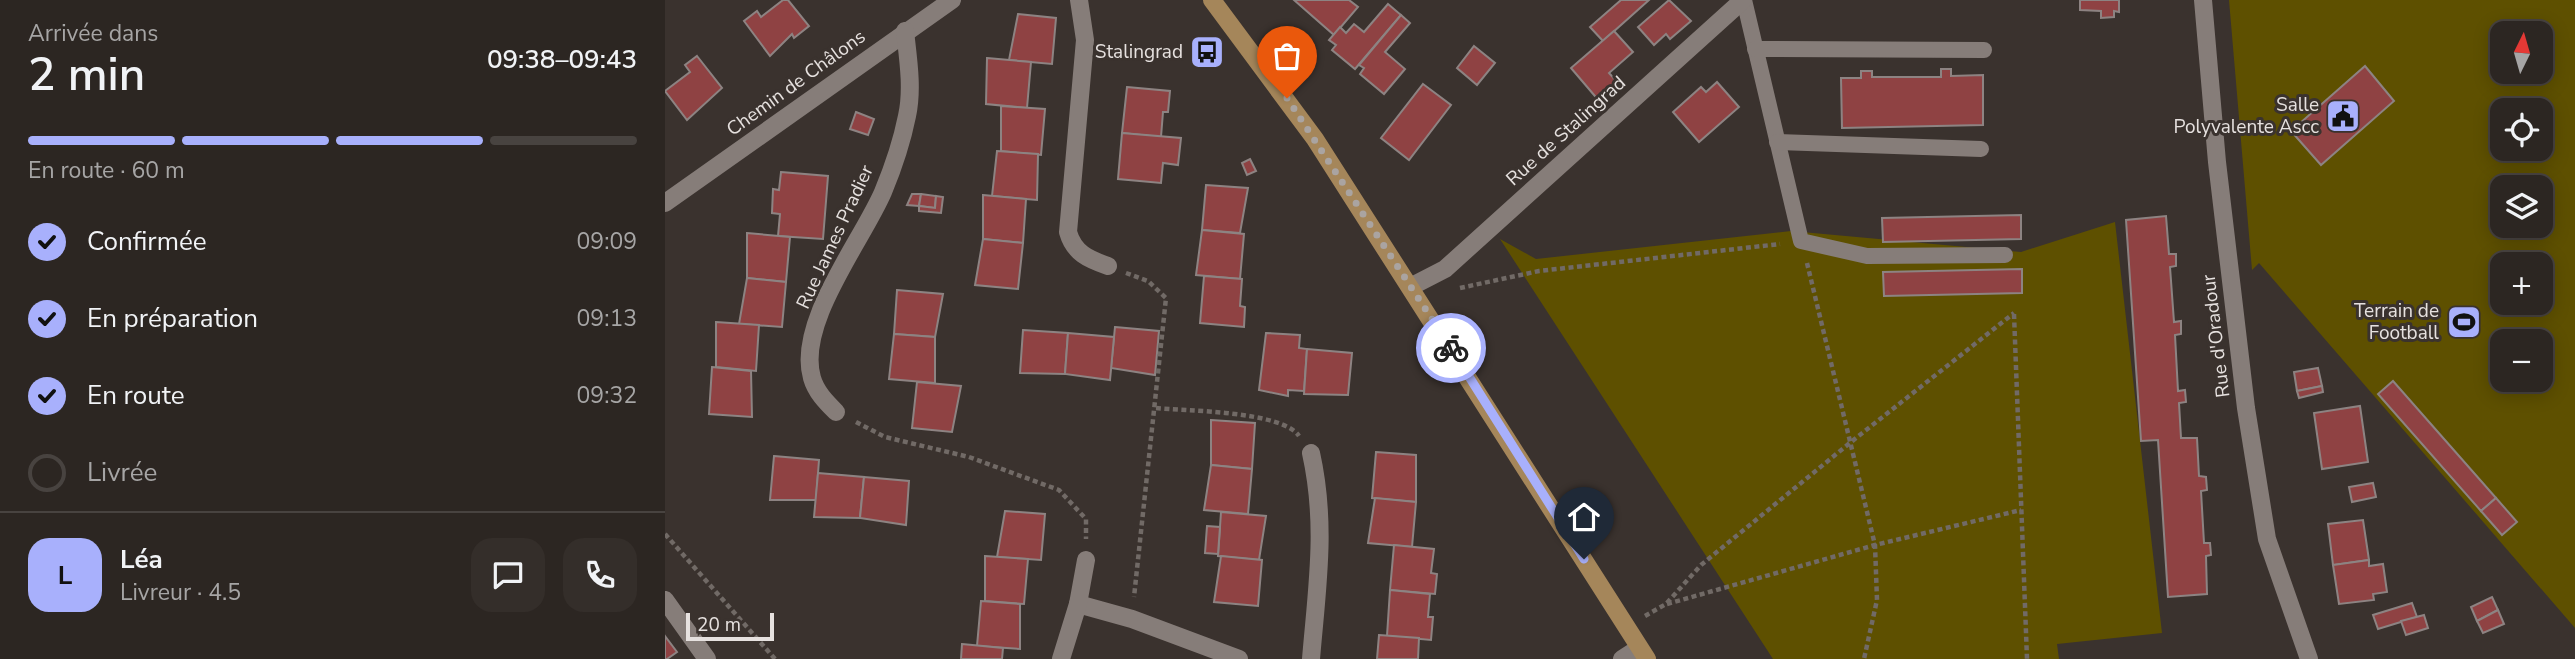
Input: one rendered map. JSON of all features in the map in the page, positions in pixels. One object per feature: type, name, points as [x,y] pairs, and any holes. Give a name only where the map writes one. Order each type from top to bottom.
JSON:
[{"type":"main road","points":[[1212,0],[1308,129],[1412,286],[1643,654]]},
{"type":"street","name":"Chemin de Châlons","points":[[665,203],[952,0]]},
{"type":"street","points":[[1079,0],[1085,40],[1068,232],[1072,246],[1088,259],[1108,266]]},
{"type":"street","name":"Rue de Stalingrad","points":[[1412,286],[1445,269],[1744,0]]},
{"type":"street","name":"Rue d'Oradour","points":[[2203,0],[2217,162],[2250,435],[2267,540],[2309,659]]},
{"type":"street","name":"Rue James Pradier","points":[[837,412],[821,397],[812,377],[810,358],[814,334],[822,309],[883,191],[902,134],[908,113],[909,75],[905,31]]},
{"type":"street","points":[[1311,453],[1322,525],[1311,659]]},
{"type":"street","points":[[1061,659],[1078,604],[1086,561]]},
{"type":"street","points":[[665,600],[707,659]]},
{"type":"street","points":[[1078,604],[1132,619],[1203,653],[1239,659]]},
{"type":"street","points":[[1622,659],[1643,654]]},
{"type":"lane","points":[[1744,0],[1801,241],[1867,256],[2005,255]]},
{"type":"lane","points":[[1755,49],[1984,50]]},
{"type":"lane","points":[[1777,142],[1981,149]]},
{"type":"path","points":[[1445,269],[1458,288],[1539,271],[1801,241],[1875,545],[1877,600],[1864,659]]},
{"type":"path","points":[[1108,266],[1148,281],[1166,298],[1132,619]]},
{"type":"path","points":[[1666,604],[1701,565],[2014,313],[2027,659]]},
{"type":"path","points":[[1156,408],[1270,419],[1295,429],[1311,453]]},
{"type":"path","points":[[837,412],[885,437],[969,457],[1059,490],[1086,519],[1086,561]]},
{"type":"path","points":[[1626,627],[1666,604],[1875,545],[2021,510]]},
{"type":"path","points":[[665,534],[670,543],[775,659]]},
{"type":"path","points":[[665,547],[670,543]]},
{"type":"shaded area","points":[[2229,0],[2575,0],[2575,628],[2259,263],[2252,270]]},
{"type":"shaded area","points":[[2115,222],[2162,633],[2057,644],[2059,659],[1773,659],[1500,239],[1536,259],[1791,231],[2021,252]]},
{"type":"building","points":[[783,0],[788,0],[809,26],[794,38],[792,34],[770,56],[744,21],[757,11],[761,17]]},
{"type":"building","points":[[1294,0],[1349,0],[1358,7],[1334,35]]},
{"type":"building","points":[[1621,0],[1649,0],[1603,41],[1590,27]]},
{"type":"building","points":[[1669,0],[1691,21],[1670,39],[1666,34],[1654,45],[1638,27]]},
{"type":"building","points":[[2080,0],[2119,0],[2119,12],[2114,11],[2114,17],[2101,18],[2101,11],[2080,10]]},
{"type":"building","points":[[1388,4],[1401,15],[1355,69],[1332,50],[1336,45],[1329,40],[1340,27],[1346,33],[1354,24],[1364,32]]},
{"type":"building","points":[[1018,14],[1056,18],[1052,64],[1009,60]]},
{"type":"building","points":[[1401,15],[1410,23],[1385,52],[1405,69],[1384,94],[1360,74],[1364,68],[1359,65]]},
{"type":"building","points":[[1614,31],[1633,52],[1609,73],[1620,85],[1600,102],[1571,68]]},
{"type":"building","points":[[1474,46],[1495,63],[1477,85],[1457,68]]},
{"type":"building","points":[[697,56],[722,88],[687,120],[665,91],[690,72],[685,65]]},
{"type":"building","points":[[987,58],[1031,62],[1027,108],[986,104]]},
{"type":"building","name":"Salle Polyvalente Ascc","points":[[2365,66],[2394,101],[2321,165],[2291,131]]},
{"type":"building","points":[[1941,69],[1951,69],[1951,76],[1983,75],[1983,125],[1842,128],[1841,78],[1861,78],[1861,71],[1872,71],[1872,77],[1941,77]]},
{"type":"building","points":[[1717,82],[1739,107],[1699,142],[1673,112],[1701,87],[1706,92]]},
{"type":"building","points":[[1423,84],[1451,105],[1409,160],[1381,138]]},
{"type":"building","points":[[1127,87],[1170,91],[1168,112],[1163,112],[1161,137],[1122,133]]},
{"type":"building","points":[[1001,106],[1045,109],[1041,155],[1001,151]]},
{"type":"building","points":[[856,112],[874,119],[868,135],[850,129]]},
{"type":"building","points":[[1122,133],[1181,138],[1178,165],[1163,163],[1161,183],[1118,179]]},
{"type":"building","points":[[997,151],[1038,154],[1037,200],[992,196]]},
{"type":"building","points":[[1250,159],[1256,171],[1247,175],[1242,163]]},
{"type":"building","points":[[781,172],[828,176],[823,239],[778,236],[780,214],[772,213],[773,189],[779,190]]},
{"type":"building","points":[[1206,185],[1248,188],[1240,233],[1202,230]]},
{"type":"building","points":[[912,194],[921,194],[919,206],[907,205]]},
{"type":"building","points":[[921,194],[936,196],[935,208],[919,206]]},
{"type":"building","points":[[983,195],[1026,199],[1023,243],[983,239]]},
{"type":"building","points":[[936,196],[943,197],[941,213],[919,211],[919,206],[935,208]]},
{"type":"building","points":[[2021,215],[2021,239],[1883,242],[1882,218]]},
{"type":"building","points":[[2166,216],[2169,254],[2176,254],[2176,266],[2170,267],[2174,322],[2181,321],[2181,334],[2175,335],[2178,391],[2185,390],[2186,402],[2179,403],[2181,438],[2197,438],[2199,476],[2206,477],[2207,490],[2201,491],[2204,543],[2210,543],[2211,555],[2206,556],[2207,594],[2168,597],[2158,440],[2141,441],[2126,220]]},
{"type":"building","points":[[1202,230],[1244,234],[1240,279],[1196,275]]},
{"type":"building","points":[[747,233],[790,237],[786,282],[747,278]]},
{"type":"building","points":[[983,239],[1023,243],[1018,289],[975,285]]},
{"type":"building","points":[[2022,269],[2022,293],[1884,296],[1883,272]]},
{"type":"building","points":[[1204,276],[1242,279],[1240,306],[1245,307],[1244,327],[1200,323]]},
{"type":"building","points":[[747,278],[786,282],[782,327],[739,324]]},
{"type":"building","points":[[897,290],[943,294],[935,337],[894,334]]},
{"type":"building","points":[[716,322],[759,325],[756,371],[716,367]]},
{"type":"building","points":[[1115,327],[1159,331],[1155,375],[1111,368]]},
{"type":"building","points":[[1023,330],[1068,333],[1065,374],[1020,373]]},
{"type":"building","points":[[1068,333],[1114,337],[1110,380],[1065,374]]},
{"type":"building","points":[[1266,333],[1300,335],[1299,348],[1307,349],[1304,391],[1288,390],[1288,396],[1259,390]]},
{"type":"building","points":[[894,334],[935,337],[935,383],[889,379]]},
{"type":"building","points":[[1307,349],[1352,353],[1348,395],[1304,394]]},
{"type":"building","points":[[712,367],[751,371],[752,417],[709,414]]},
{"type":"building","points":[[2318,368],[2322,386],[2297,391],[2294,372]]},
{"type":"building","points":[[2393,381],[2496,498],[2481,511],[2378,394]]},
{"type":"building","points":[[917,382],[961,386],[952,432],[912,428]]},
{"type":"building","points":[[2322,386],[2323,392],[2299,398],[2297,391]]},
{"type":"building","points":[[2360,406],[2368,462],[2322,469],[2314,413]]},
{"type":"building","points":[[1211,420],[1255,423],[1252,469],[1211,465]]},
{"type":"building","points":[[1376,452],[1416,455],[1416,502],[1372,498]]},
{"type":"building","points":[[774,456],[819,460],[816,500],[770,500]]},
{"type":"building","points":[[1211,465],[1252,469],[1248,514],[1204,510]]},
{"type":"building","points":[[818,473],[864,477],[860,518],[814,517]]},
{"type":"building","points":[[864,477],[909,481],[906,525],[860,518]]},
{"type":"building","points":[[2373,483],[2376,497],[2352,502],[2349,487]]},
{"type":"building","points":[[1375,498],[1416,502],[1412,547],[1368,543]]},
{"type":"building","points":[[2496,498],[2517,522],[2502,535],[2481,511]]},
{"type":"building","points":[[1005,511],[1045,514],[1041,560],[997,557]]},
{"type":"building","points":[[1221,512],[1266,516],[1259,560],[1218,556]]},
{"type":"building","points":[[2363,520],[2369,560],[2333,565],[2328,524]]},
{"type":"building","points":[[1207,526],[1220,527],[1218,554],[1205,553]]},
{"type":"building","points":[[1394,545],[1434,549],[1431,573],[1437,574],[1435,594],[1390,590]]},
{"type":"building","points":[[985,556],[1028,559],[1024,604],[985,601]]},
{"type":"building","points":[[1221,556],[1262,560],[1258,606],[1214,602]]},
{"type":"building","points":[[2369,560],[2369,566],[2383,564],[2387,592],[2373,594],[2374,600],[2339,604],[2333,565]]},
{"type":"building","points":[[1390,590],[1430,594],[1428,617],[1433,617],[1431,640],[1387,636]]},
{"type":"building","points":[[2492,597],[2498,610],[2477,621],[2471,607]]},
{"type":"building","points":[[981,601],[1020,604],[1020,649],[977,646]]},
{"type":"building","points":[[2412,603],[2417,617],[2378,629],[2373,615]]},
{"type":"building","points":[[2498,610],[2504,624],[2483,633],[2477,621]]},
{"type":"building","points":[[2424,615],[2428,628],[2406,635],[2401,621]]},
{"type":"building","points":[[1379,635],[1419,638],[1418,659],[1377,659]]},
{"type":"building","points":[[665,636],[677,652],[667,659],[665,659]]},
{"type":"building","points":[[962,644],[1003,648],[1002,659],[961,659]]},
{"type":"way so far","points":[[1287,98],[1451,348]]},
{"type":"place","name":"Stalingrad","points":[[1207,52]]},
{"type":"place","name":"Salle Polyvalente Ascc","points":[[2343,116]]},
{"type":"place","name":"Terrain de Football","points":[[2464,322]]},
{"type":"route","points":[[1451,348],[1584,559]]}]
